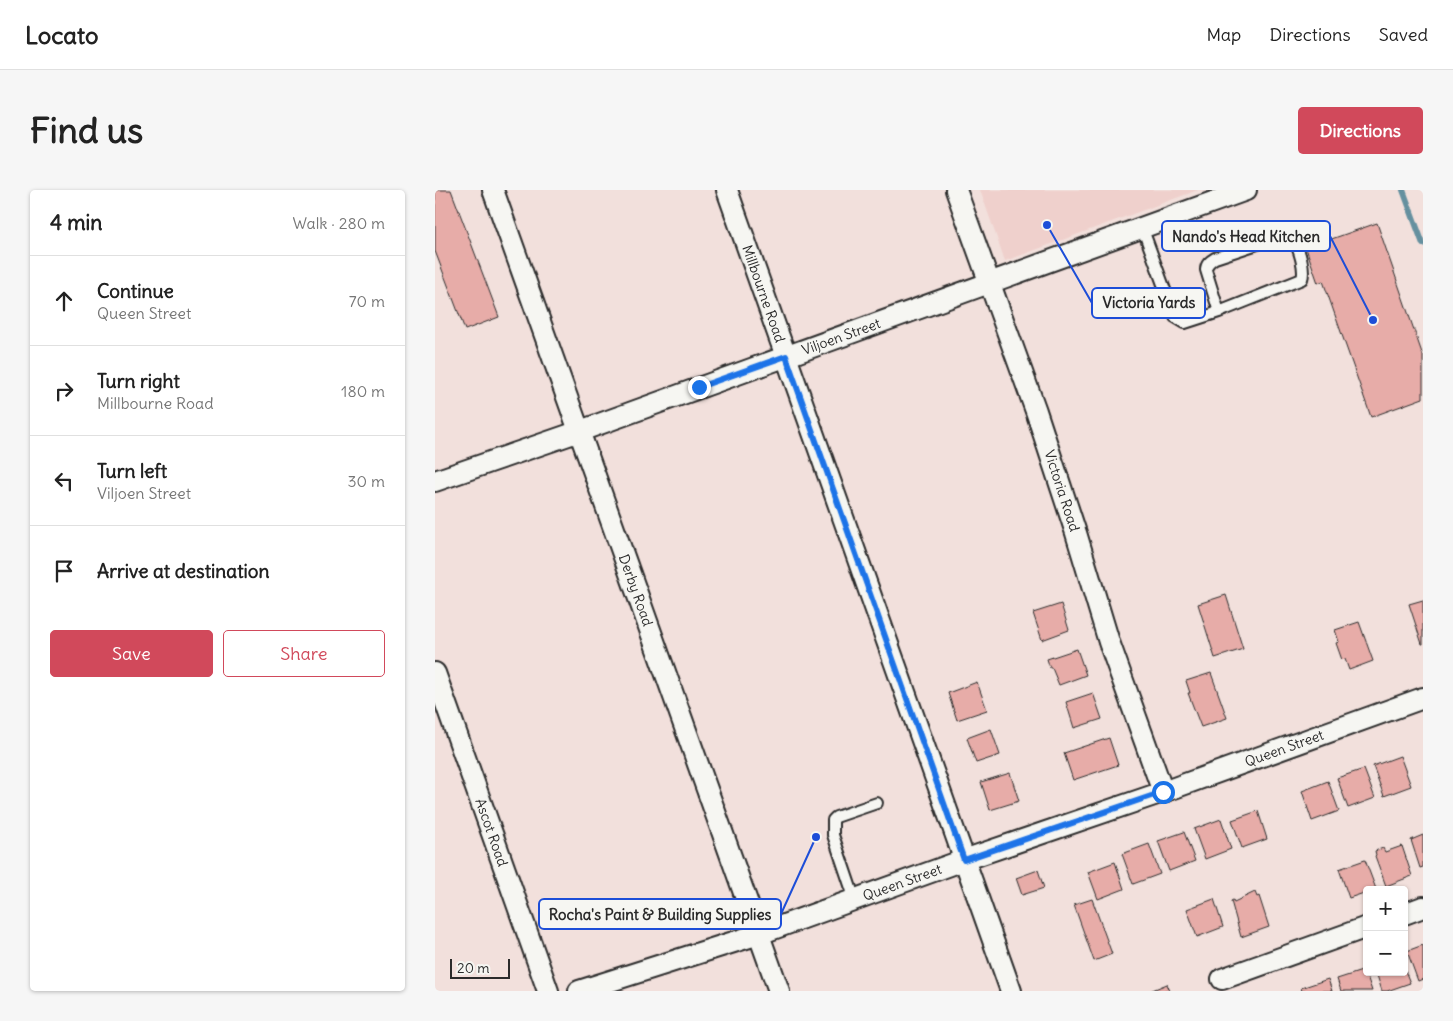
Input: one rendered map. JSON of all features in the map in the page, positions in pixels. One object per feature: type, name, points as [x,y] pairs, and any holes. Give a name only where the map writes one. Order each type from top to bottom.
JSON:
[{"type":"street","name":"Derby Road","points":[[493,190],[779,991]]},
{"type":"street","name":"Millbourne Road","points":[[727,190],[1011,991]]},
{"type":"street","name":"Victoria Road","points":[[956,190],[1036,411],[1109,642],[1163,792]]},
{"type":"street","name":"Viljoen Street","points":[[435,481],[580,431],[921,308],[1142,227],[1224,194],[1246,190]]},
{"type":"street","name":"Ascot Road","points":[[435,673],[548,991]]},
{"type":"street","name":"Queen Street","points":[[579,991],[759,934],[1423,698]]},
{"type":"street","points":[[1408,913],[1423,907]]},
{"type":"street","points":[[1222,979],[1363,928]]},
{"type":"lane","points":[[1142,227],[1175,316],[1185,323],[1219,312],[1302,279],[1304,273],[1297,247],[1292,240],[1282,236],[1210,261],[1206,266],[1206,270],[1219,312]]},
{"type":"lane","points":[[855,900],[833,835],[833,820],[836,817],[877,803]]},
{"type":"shaded area","points":[[980,190],[1198,190],[1005,261]]},
{"type":"building","points":[[435,190],[451,190],[499,317],[465,330],[435,251]]},
{"type":"building","points":[[1377,223],[1423,356],[1423,398],[1371,417],[1323,281],[1318,283],[1306,248]]},
{"type":"building","points":[[1226,595],[1243,649],[1215,658],[1198,604]]},
{"type":"building","points":[[1423,600],[1423,644],[1422,644],[1409,604]]},
{"type":"building","points":[[1061,604],[1069,630],[1042,640],[1033,613]]},
{"type":"building","points":[[1359,622],[1373,661],[1349,670],[1345,659],[1342,660],[1336,643],[1339,642],[1335,630]]},
{"type":"building","points":[[1077,649],[1086,675],[1059,685],[1047,659]]},
{"type":"building","points":[[1211,673],[1227,718],[1201,727],[1188,693],[1190,693],[1186,681]]},
{"type":"building","points":[[977,682],[987,710],[957,720],[948,693]]},
{"type":"building","points":[[1093,693],[1102,719],[1074,728],[1066,702]]},
{"type":"building","points":[[991,729],[1000,755],[976,763],[967,738]]},
{"type":"building","points":[[1109,738],[1118,765],[1073,780],[1064,753]]},
{"type":"building","points":[[1400,756],[1411,786],[1384,796],[1373,766]]},
{"type":"building","points":[[1364,769],[1375,798],[1348,808],[1337,778]]},
{"type":"building","points":[[1010,773],[1019,801],[990,810],[981,782]]},
{"type":"building","points":[[1328,781],[1339,811],[1312,821],[1302,791]]},
{"type":"building","points":[[1258,811],[1267,839],[1242,848],[1232,820]]},
{"type":"building","points":[[1221,819],[1231,849],[1205,859],[1194,829]]},
{"type":"building","points":[[1184,832],[1195,861],[1169,871],[1158,841]]},
{"type":"building","points":[[1423,835],[1423,867],[1420,868],[1411,840]]},
{"type":"building","points":[[1149,844],[1160,874],[1133,884],[1122,854]]},
{"type":"building","points":[[1402,846],[1412,876],[1386,886],[1375,856],[1375,851],[1383,848],[1385,852]]},
{"type":"building","points":[[1365,860],[1375,886],[1363,886],[1363,893],[1349,898],[1339,869]]},
{"type":"building","points":[[1115,862],[1124,889],[1098,899],[1088,872]]},
{"type":"building","points":[[1038,870],[1044,888],[1022,895],[1016,878]]},
{"type":"building","points":[[1255,892],[1257,897],[1259,896],[1269,927],[1241,937],[1231,901],[1233,900],[1234,902]]},
{"type":"building","points":[[1092,899],[1112,954],[1094,961],[1074,905]]},
{"type":"building","points":[[1214,899],[1223,927],[1197,937],[1187,909]]},
{"type":"building","points":[[1423,945],[1423,979],[1418,981],[1408,951]]},
{"type":"building","points":[[1363,971],[1363,976],[1367,976],[1372,991],[1341,991],[1337,979]]},
{"type":"building","points":[[1377,976],[1407,976],[1410,983],[1382,991]]},
{"type":"building","points":[[1328,979],[1332,991],[1302,991],[1301,988]]},
{"type":"building","points":[[1167,984],[1170,991],[1150,991]]},
{"type":"waterway","points":[[1403,190],[1423,244]]},
{"type":"place","name":"Victoria Yards","points":[[1047,225]]},
{"type":"place","name":"Nando's Head Kitchen","points":[[1373,320]]},
{"type":"place","name":"Rocha's Paint & Building Supplies","points":[[816,837]]},
{"type":"route","points":[[699,387],[786,356],[964,860],[1163,792]]}]
